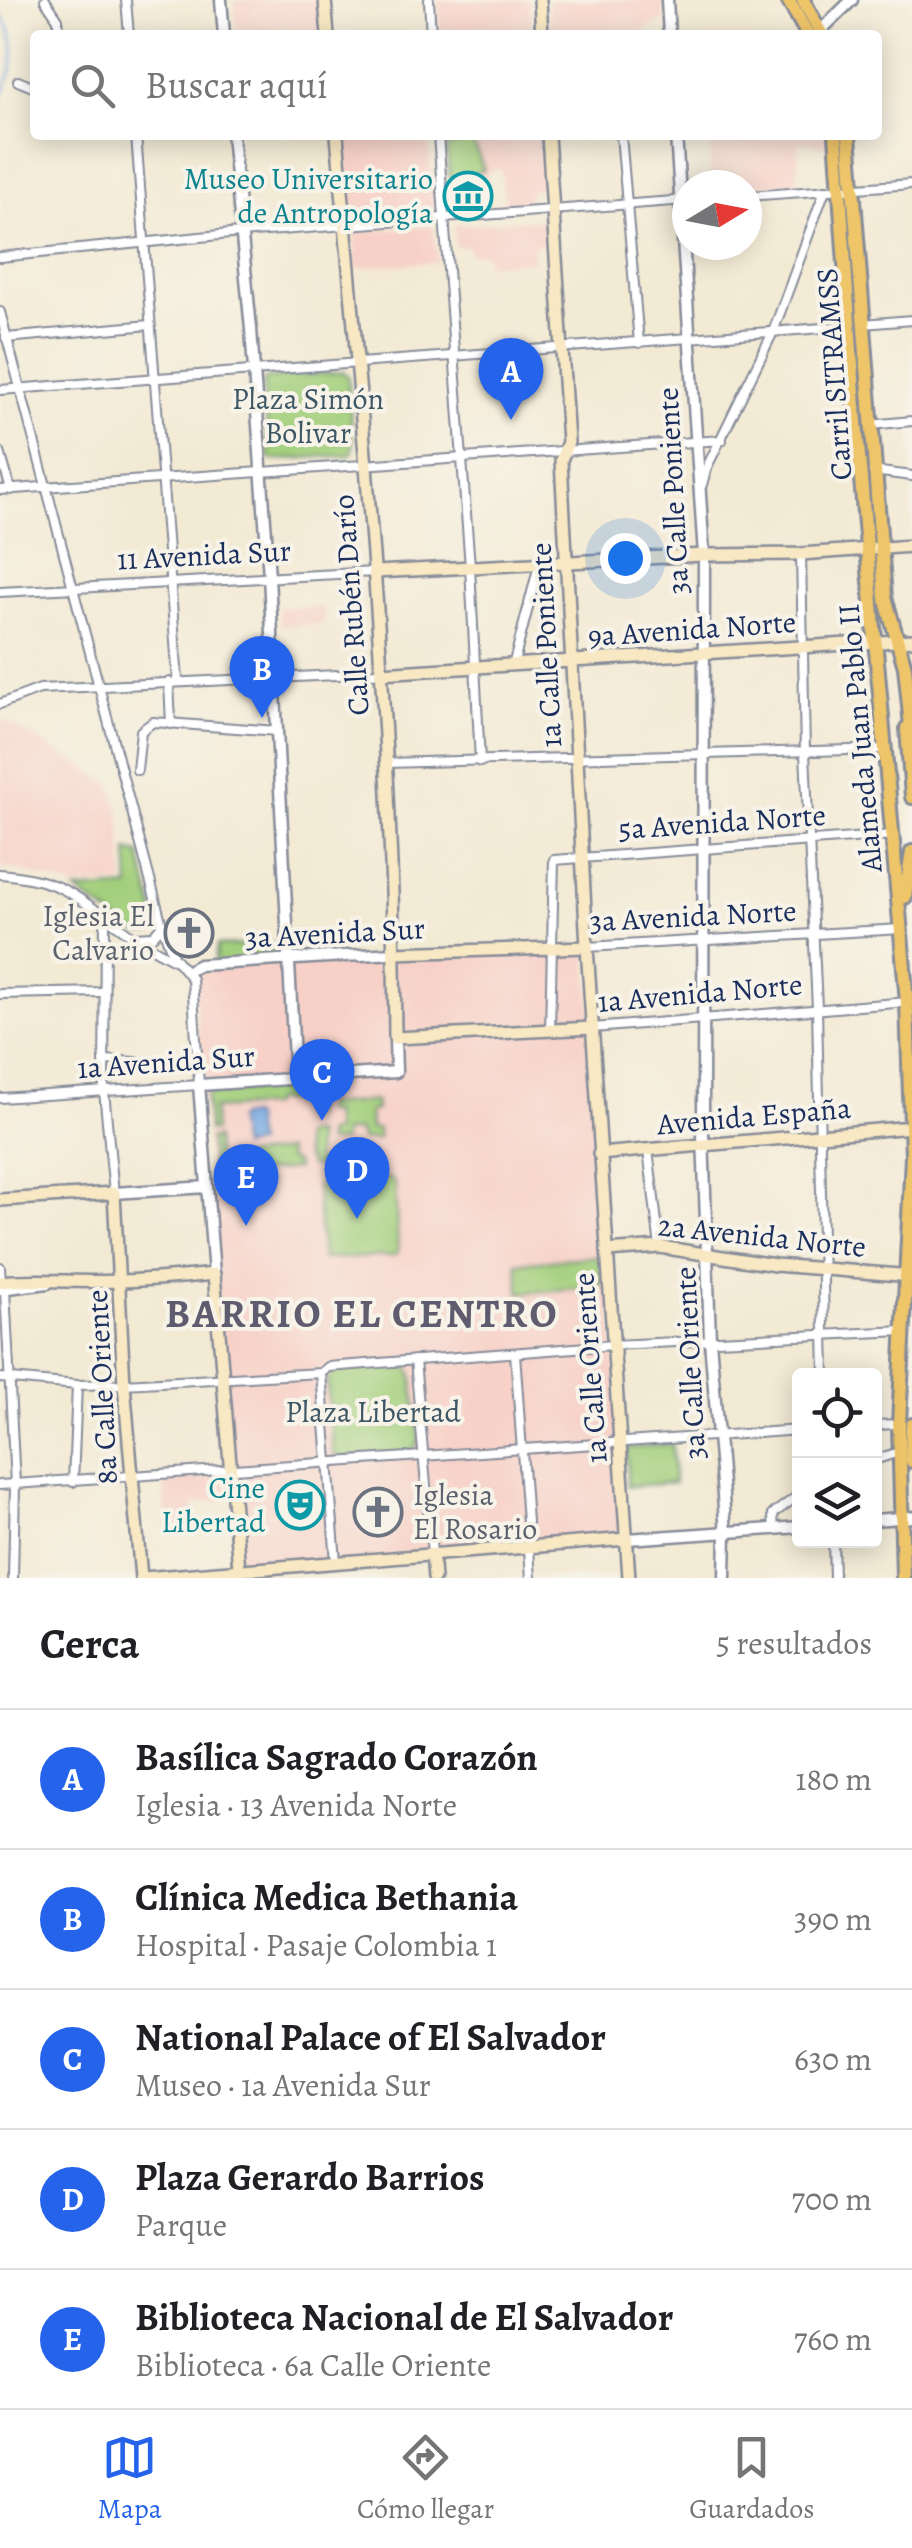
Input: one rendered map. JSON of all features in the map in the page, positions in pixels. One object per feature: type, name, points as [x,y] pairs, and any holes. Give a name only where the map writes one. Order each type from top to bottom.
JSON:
[{"type":"main road","points":[[328,0],[331,30]]},
{"type":"main road","points":[[540,0],[542,30]]},
{"type":"main road","points":[[791,0],[813,30]]},
{"type":"main road","points":[[802,0],[814,30]]},
{"type":"main road","name":"Calle Rubén Darío","points":[[337,140],[375,572],[395,1038]]},
{"type":"main road","name":"1a Calle Poniente","points":[[548,140],[562,348],[566,452],[561,460],[566,561],[599,1154]]},
{"type":"main road","name":"Alameda Juan Pablo II","points":[[842,140],[873,549],[892,642],[909,662],[912,736]]},
{"type":"main road","name":"Carril SITRAMSS","points":[[846,188],[873,549],[880,610],[903,681],[912,796]]},
{"type":"main road","name":"Alameda Juan Pablo II","points":[[856,325],[870,424],[873,549],[892,642],[886,749],[907,928]]},
{"type":"main road","name":"11 Avenida Sur","points":[[375,572],[912,546]]},
{"type":"main road","name":"Carril SITRAMSS","points":[[892,642],[910,900]]},
{"type":"main road","name":"9a Avenida Norte","points":[[380,673],[892,642]]},
{"type":"main road","name":"Carril SITRAMSS","points":[[910,1000],[907,928],[912,852]]},
{"type":"main road","name":"3a Avenida Norte","points":[[486,950],[586,947]]},
{"type":"main road","name":"3a Avenida Sur","points":[[394,953],[486,950]]},
{"type":"main road","points":[[907,1517],[910,1000]]},
{"type":"main road","name":"1a Avenida Norte","points":[[395,1038],[594,1028]]},
{"type":"main road","name":"Avenida España","points":[[599,1154],[912,1128]]},
{"type":"main road","name":"1a Calle Oriente","points":[[599,1154],[630,1578]]},
{"type":"main road","points":[[0,1200],[114,1193]]},
{"type":"main road","name":"8a Calle Oriente","points":[[114,1193],[130,1477],[142,1578]]},
{"type":"main road","name":"2a Avenida Norte","points":[[607,1251],[660,1248],[774,1266],[822,1267],[910,1279]]},
{"type":"main road","points":[[1,1283],[36,1279],[121,1281],[214,1274],[239,1573]]},
{"type":"main road","points":[[906,1578],[908,1451],[904,1331],[910,1279]]},
{"type":"main road","points":[[908,1451],[912,1462]]},
{"type":"main road","points":[[142,1578],[627,1540]]},
{"type":"main road","points":[[432,1554],[434,1578]]},
{"type":"street","points":[[45,0],[58,19],[58,30]]},
{"type":"street","points":[[126,0],[128,30]]},
{"type":"street","points":[[221,0],[224,30]]},
{"type":"street","points":[[429,0],[431,30]]},
{"type":"street","points":[[667,0],[669,30]]},
{"type":"street","points":[[820,30],[852,0]]},
{"type":"street","points":[[18,81],[30,86]]},
{"type":"street","points":[[136,140],[163,479],[174,682],[171,724]]},
{"type":"street","points":[[232,140],[269,576],[294,1078]]},
{"type":"street","points":[[438,140],[470,567],[480,762]]},
{"type":"street","points":[[621,140],[638,343]]},
{"type":"street","name":"3a Calle Poniente","points":[[677,140],[680,170]]},
{"type":"street","points":[[762,195],[912,184]]},
{"type":"street","points":[[700,496],[707,467],[773,332],[825,190]]},
{"type":"street","points":[[0,257],[240,233],[672,202]]},
{"type":"street","name":"3a Calle Poniente","points":[[687,260],[704,555],[703,1145]]},
{"type":"street","points":[[0,312],[162,925],[176,961]]},
{"type":"street","points":[[0,390],[912,320]]},
{"type":"street","points":[[6,338],[150,325]]},
{"type":"street","points":[[870,424],[912,421]]},
{"type":"street","points":[[0,490],[722,440]]},
{"type":"street","points":[[0,452],[10,490]]},
{"type":"street","points":[[873,471],[912,476]]},
{"type":"street","points":[[801,554],[826,1368]]},
{"type":"street","points":[[513,666],[538,564]]},
{"type":"street","name":"11 Avenida Sur","points":[[0,592],[375,572]]},
{"type":"street","points":[[1,704],[40,688],[380,673]]},
{"type":"street","points":[[137,770],[140,731],[152,722],[278,731]]},
{"type":"street","points":[[385,763],[886,749]]},
{"type":"street","name":"5a Avenida Norte","points":[[550,948],[554,860],[894,835]]},
{"type":"street","points":[[0,874],[31,876],[66,888],[134,937],[176,961],[192,978],[214,1274]]},
{"type":"street","points":[[105,917],[104,1091],[114,1193],[207,1187]]},
{"type":"street","points":[[134,937],[154,936],[162,925]]},
{"type":"street","name":"3a Avenida Norte","points":[[586,947],[907,928]]},
{"type":"street","points":[[550,948],[550,1032]]},
{"type":"street","name":"3a Avenida Sur","points":[[188,972],[199,965],[394,953]]},
{"type":"street","points":[[0,994],[104,992]]},
{"type":"street","name":"1a Avenida Norte","points":[[594,1028],[910,1000]]},
{"type":"street","name":"Calle Rubén Darío","points":[[395,1038],[396,1072]]},
{"type":"street","points":[[104,1060],[198,1066]]},
{"type":"street","name":"1a Avenida Sur","points":[[0,1098],[396,1072]]},
{"type":"street","name":"3a Calle Oriente","points":[[703,1145],[710,1340],[726,1532],[725,1578]]},
{"type":"street","points":[[648,1150],[660,1248]]},
{"type":"street","points":[[0,1266],[5,1378],[16,1485],[13,1578]]},
{"type":"street","points":[[5,1378],[77,1385],[124,1384],[321,1373],[328,1368],[613,1345],[904,1331]]},
{"type":"street","points":[[516,1353],[532,1578]]},
{"type":"street","points":[[415,1360],[432,1554]]},
{"type":"street","points":[[321,1373],[337,1578]]},
{"type":"street","points":[[72,1482],[77,1385]]},
{"type":"street","points":[[0,1485],[792,1431]]},
{"type":"street","points":[[882,1458],[908,1451]]},
{"type":"street","points":[[774,1530],[773,1514],[792,1500]]},
{"type":"street","points":[[882,1519],[907,1517]]},
{"type":"street","points":[[627,1540],[792,1528]]},
{"type":"street","points":[[833,1548],[834,1578]]},
{"type":"shaded area","points":[[234,0],[318,0],[321,30],[236,30]]},
{"type":"shaded area","points":[[438,0],[529,0],[532,30],[440,30]]},
{"type":"shaded area","points":[[547,0],[662,0],[664,20],[643,30],[549,30]]},
{"type":"shaded area","points":[[344,140],[428,140],[434,210],[352,220]]},
{"type":"shaded area","points":[[466,140],[540,140],[543,187],[529,191],[530,204],[505,206],[501,168],[487,172],[490,206],[452,207],[446,147]]},
{"type":"shaded area","points":[[711,140],[832,140],[832,148],[799,142],[797,182],[762,186],[762,170],[710,170]]},
{"type":"shaded area","points":[[546,219],[549,244],[532,245],[533,261],[487,264],[486,253],[469,254],[468,246],[455,247],[456,225]]},
{"type":"shaded area","points":[[433,226],[438,262],[355,268],[354,232]]},
{"type":"shaded area","points":[[278,607],[323,607],[324,624],[280,626]]},
{"type":"shaded area","points":[[0,718],[111,783],[120,813],[125,883],[74,887],[0,868]]},
{"type":"shaded area","points":[[587,947],[627,1539],[239,1569],[193,967]]},
{"type":"shaded area","points":[[227,1476],[228,1500],[194,1503],[196,1532],[167,1534],[164,1481]]},
{"type":"green space","points":[[472,140],[484,170],[450,180],[446,147]]},
{"type":"green space","name":"Plaza Simón Bolivar","points":[[344,372],[348,376],[353,451],[350,455],[272,460],[263,381]]},
{"type":"green space","points":[[128,851],[140,854],[158,924],[151,933],[135,933],[76,891],[130,887]]},
{"type":"green space","points":[[289,944],[288,961],[215,965],[217,946]]},
{"type":"green space","points":[[340,1080],[340,1084],[310,1086],[313,1115],[302,1115],[299,1095],[305,1083]]},
{"type":"green space","points":[[293,1086],[294,1100],[273,1101],[271,1106],[213,1109],[214,1131],[208,1131],[209,1093]]},
{"type":"green space","points":[[375,1101],[376,1110],[369,1111],[370,1129],[377,1129],[378,1139],[361,1140],[359,1131],[343,1132],[343,1141],[327,1143],[326,1133],[334,1132],[332,1113],[324,1113],[324,1105]]},
{"type":"green space","points":[[305,1134],[315,1134],[316,1163],[347,1160],[347,1165],[311,1167],[304,1155]]},
{"type":"green space","points":[[215,1138],[217,1160],[286,1151],[296,1169],[217,1176],[212,1171],[209,1139]]},
{"type":"green space","points":[[389,1178],[395,1183],[398,1253],[322,1259],[316,1186]]},
{"type":"green space","points":[[599,1256],[602,1286],[520,1293],[517,1263]]},
{"type":"green space","name":"Plaza Libertad","points":[[401,1364],[409,1367],[413,1376],[419,1441],[412,1453],[338,1458],[333,1452],[327,1382],[330,1374],[338,1369]]},
{"type":"green space","points":[[672,1444],[674,1483],[627,1486],[627,1448]]},
{"type":"water","points":[[250,1116],[256,1144],[241,1148],[236,1120]]},
{"type":"waterway","points":[[0,14],[11,34],[14,55],[0,98]]},
{"type":"place","name":"Museo Universitario de Antropología","points":[[468,196]]},
{"type":"place","name":"Basílica Sagrado Corazón","points":[[511,420]]},
{"type":"place","name":"Clínica Medica Bethania","points":[[262,718]]},
{"type":"place","name":"Iglesia El Calvario","points":[[189,933]]},
{"type":"place","name":"National Palace of El Salvador","points":[[322,1121]]},
{"type":"place","name":"Plaza Gerardo Barrios","points":[[357,1219]]},
{"type":"place","name":"Biblioteca Nacional de El Salvador","points":[[246,1226]]},
{"type":"place","name":"Cine Libertad","points":[[300,1505]]},
{"type":"place","name":"Iglesia El Rosario","points":[[378,1512]]},
{"type":"district","name":"BARRIO EL CENTRO","points":[[362,1313]]}]
